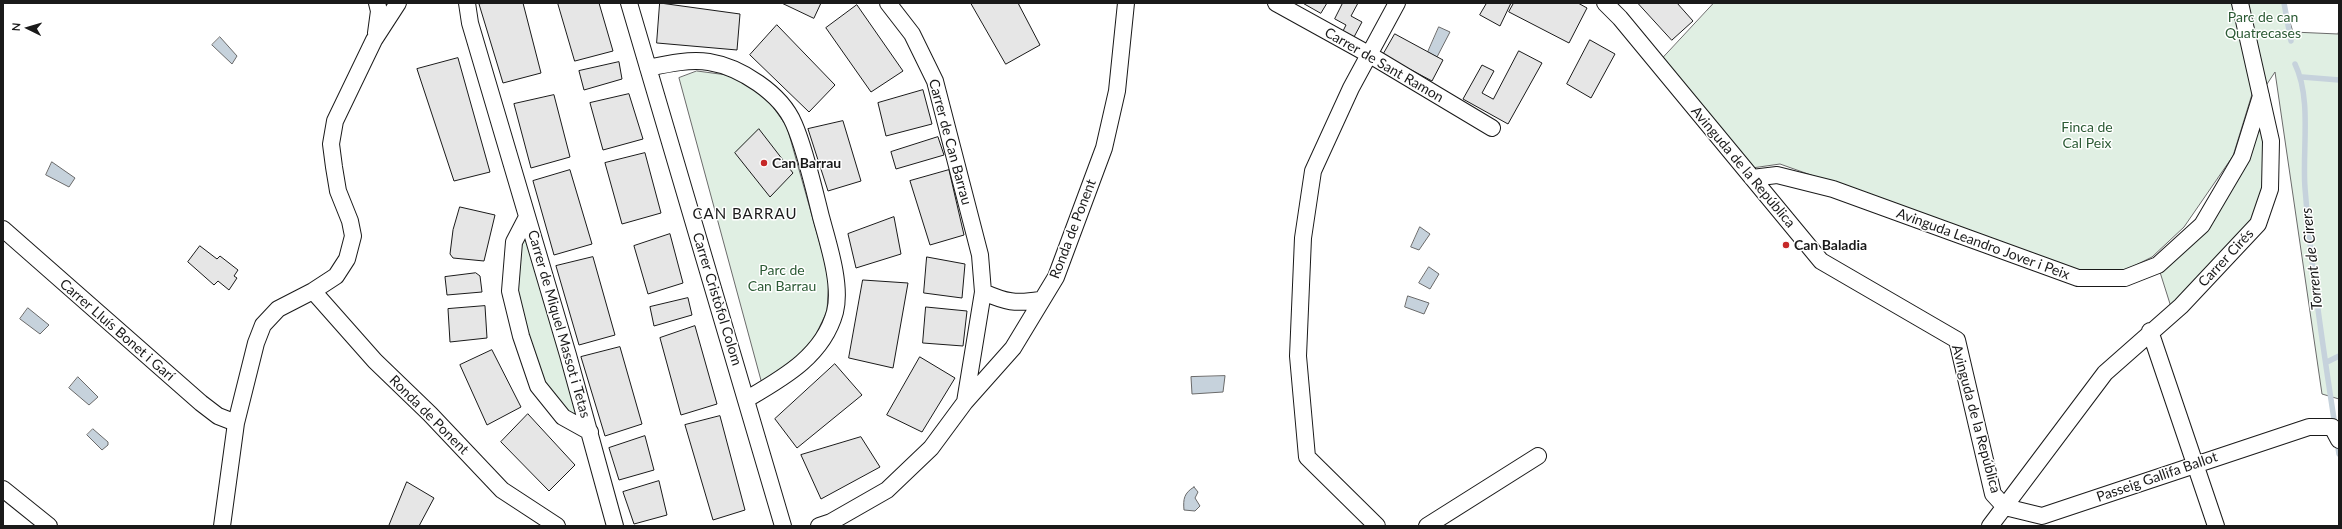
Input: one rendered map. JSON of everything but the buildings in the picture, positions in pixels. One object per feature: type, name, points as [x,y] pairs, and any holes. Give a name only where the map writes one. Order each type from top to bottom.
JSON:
[{"type":"street","points":[[374,40],[379,11],[377,3]]},
{"type":"street","points":[[222,526],[236,423],[256,343],[263,325],[278,309],[313,291],[336,276],[347,260],[353,236],[350,221],[338,191],[331,144],[335,121],[374,40],[398,3]]},
{"type":"street","name":"Carrer de Miquel Massot i Tetas","points":[[467,3],[470,23],[590,432],[615,526]]},
{"type":"street","name":"Carrer Cristòfol Colom","points":[[629,3],[783,526]]},
{"type":"street","name":"Carrer de Can Barrau","points":[[888,3],[912,34],[935,81],[980,255],[983,292],[965,402]]},
{"type":"street","name":"Ronda de Ponent","points":[[819,526],[831,522],[887,490],[931,448],[965,402],[1013,348],[1040,300],[1056,276],[1104,148],[1117,91],[1126,3]]},
{"type":"street","name":"Carrer de Sant Ramon","points":[[1276,3],[1370,55],[1492,128]]},
{"type":"street","points":[[1377,526],[1307,457],[1298,356],[1303,238],[1313,171],[1352,88],[1397,3]]},
{"type":"street","name":"Avinguda de la República","points":[[1605,3],[1620,18],[1821,261],[1957,340],[1993,494],[2005,507]]},
{"type":"street","name":"Carrer Cirés","points":[[1990,526],[2106,373],[2150,331],[2181,306],[2258,224],[2270,189],[2270,141],[2262,94],[2240,3]]},
{"type":"street","points":[[648,68],[674,63],[708,62],[739,70],[773,95],[794,123],[836,272],[835,312],[818,346],[791,373],[747,400]]},
{"type":"street","name":"Avinguda Leandro Jover i Peix","points":[[1752,178],[1777,175],[1833,190],[2078,278],[2126,278],[2158,265],[2202,225],[2242,156],[2262,94]]},
{"type":"street","name":"Carrer de Miquel Massot i Tetas","points":[[527,217],[514,242],[510,291],[521,336],[538,386],[563,417],[590,432]]},
{"type":"street","name":"Carrer Lluís Bonet i Garí","points":[[3,229],[201,403],[218,416],[236,423]]},
{"type":"street","name":"Ronda de Ponent","points":[[313,291],[375,361],[430,414],[502,490],[557,526]]},
{"type":"street","points":[[983,292],[1006,302],[1020,304],[1040,300]]},
{"type":"street","points":[[2150,331],[2216,526]]},
{"type":"street","name":"Passeig Gallifa Ballot","points":[[2005,507],[2042,516],[2194,463],[2309,427],[2332,427],[2339,440]]},
{"type":"street","points":[[1427,526],[1538,456]]},
{"type":"street","points":[[3,489],[49,526]]},
{"type":"green space","name":"Finca de Cal Peix","points":[[1714,3],[2232,3],[2253,91],[2233,156],[2184,227],[2152,257],[2126,270],[2078,270],[1780,164],[1752,168],[1662,59]]},
{"type":"green space","name":"Parc de can Quatrecases","points":[[2243,3],[2284,3],[2293,32],[2338,34],[2339,29],[2339,399],[2322,394],[2275,72],[2263,90]]},
{"type":"green space","name":"Parc de Can Barrau","points":[[697,71],[742,77],[769,101],[787,127],[829,276],[827,311],[811,345],[787,369],[762,384],[679,78]]},
{"type":"green space","points":[[2261,113],[2266,140],[2265,188],[2253,224],[2171,307],[2159,269],[2202,228]]},
{"type":"green space","points":[[527,221],[587,428],[539,385],[512,291]]},
{"type":"shaded area","points":[[1439,27],[1450,32],[1437,57],[1428,52]]},
{"type":"shaded area","points":[[220,37],[237,56],[232,64],[212,45]]},
{"type":"shaded area","points":[[52,162],[75,178],[69,187],[46,175]]},
{"type":"shaded area","points":[[1420,227],[1430,234],[1419,250],[1411,247]]},
{"type":"shaded area","points":[[1429,267],[1439,274],[1430,289],[1419,283]]},
{"type":"shaded area","points":[[1408,296],[1429,303],[1424,314],[1405,307]]},
{"type":"shaded area","points":[[28,308],[49,325],[40,334],[20,319]]},
{"type":"shaded area","points":[[1225,376],[1223,392],[1192,394],[1191,377]]},
{"type":"shaded area","points":[[78,377],[98,397],[89,405],[69,388]]},
{"type":"shaded area","points":[[93,429],[108,442],[108,445],[102,450],[87,435]]},
{"type":"shaded area","points":[[1194,487],[1198,492],[1195,498],[1200,506],[1195,511],[1184,510],[1185,497]]},
{"type":"waterway","name":"Torrent de Cirers","points":[[2284,3],[2291,41]]},
{"type":"waterway","name":"Torrent de Cirers","points":[[2295,64],[2300,78],[2305,109],[2305,188],[2318,307],[2335,426]]},
{"type":"waterway","points":[[2302,77],[2339,80]]},
{"type":"waterway","points":[[2327,362],[2339,356]]},
{"type":"waterway","name":"Torrent de Cirers","points":[[2337,441],[2339,454]]},
{"type":"place","name":"Can Barrau","points":[[764,163]]},
{"type":"place","name":"Can Baladia","points":[[1786,245]]},
{"type":"district","name":"CAN BARRAU","points":[[745,214]]}]
